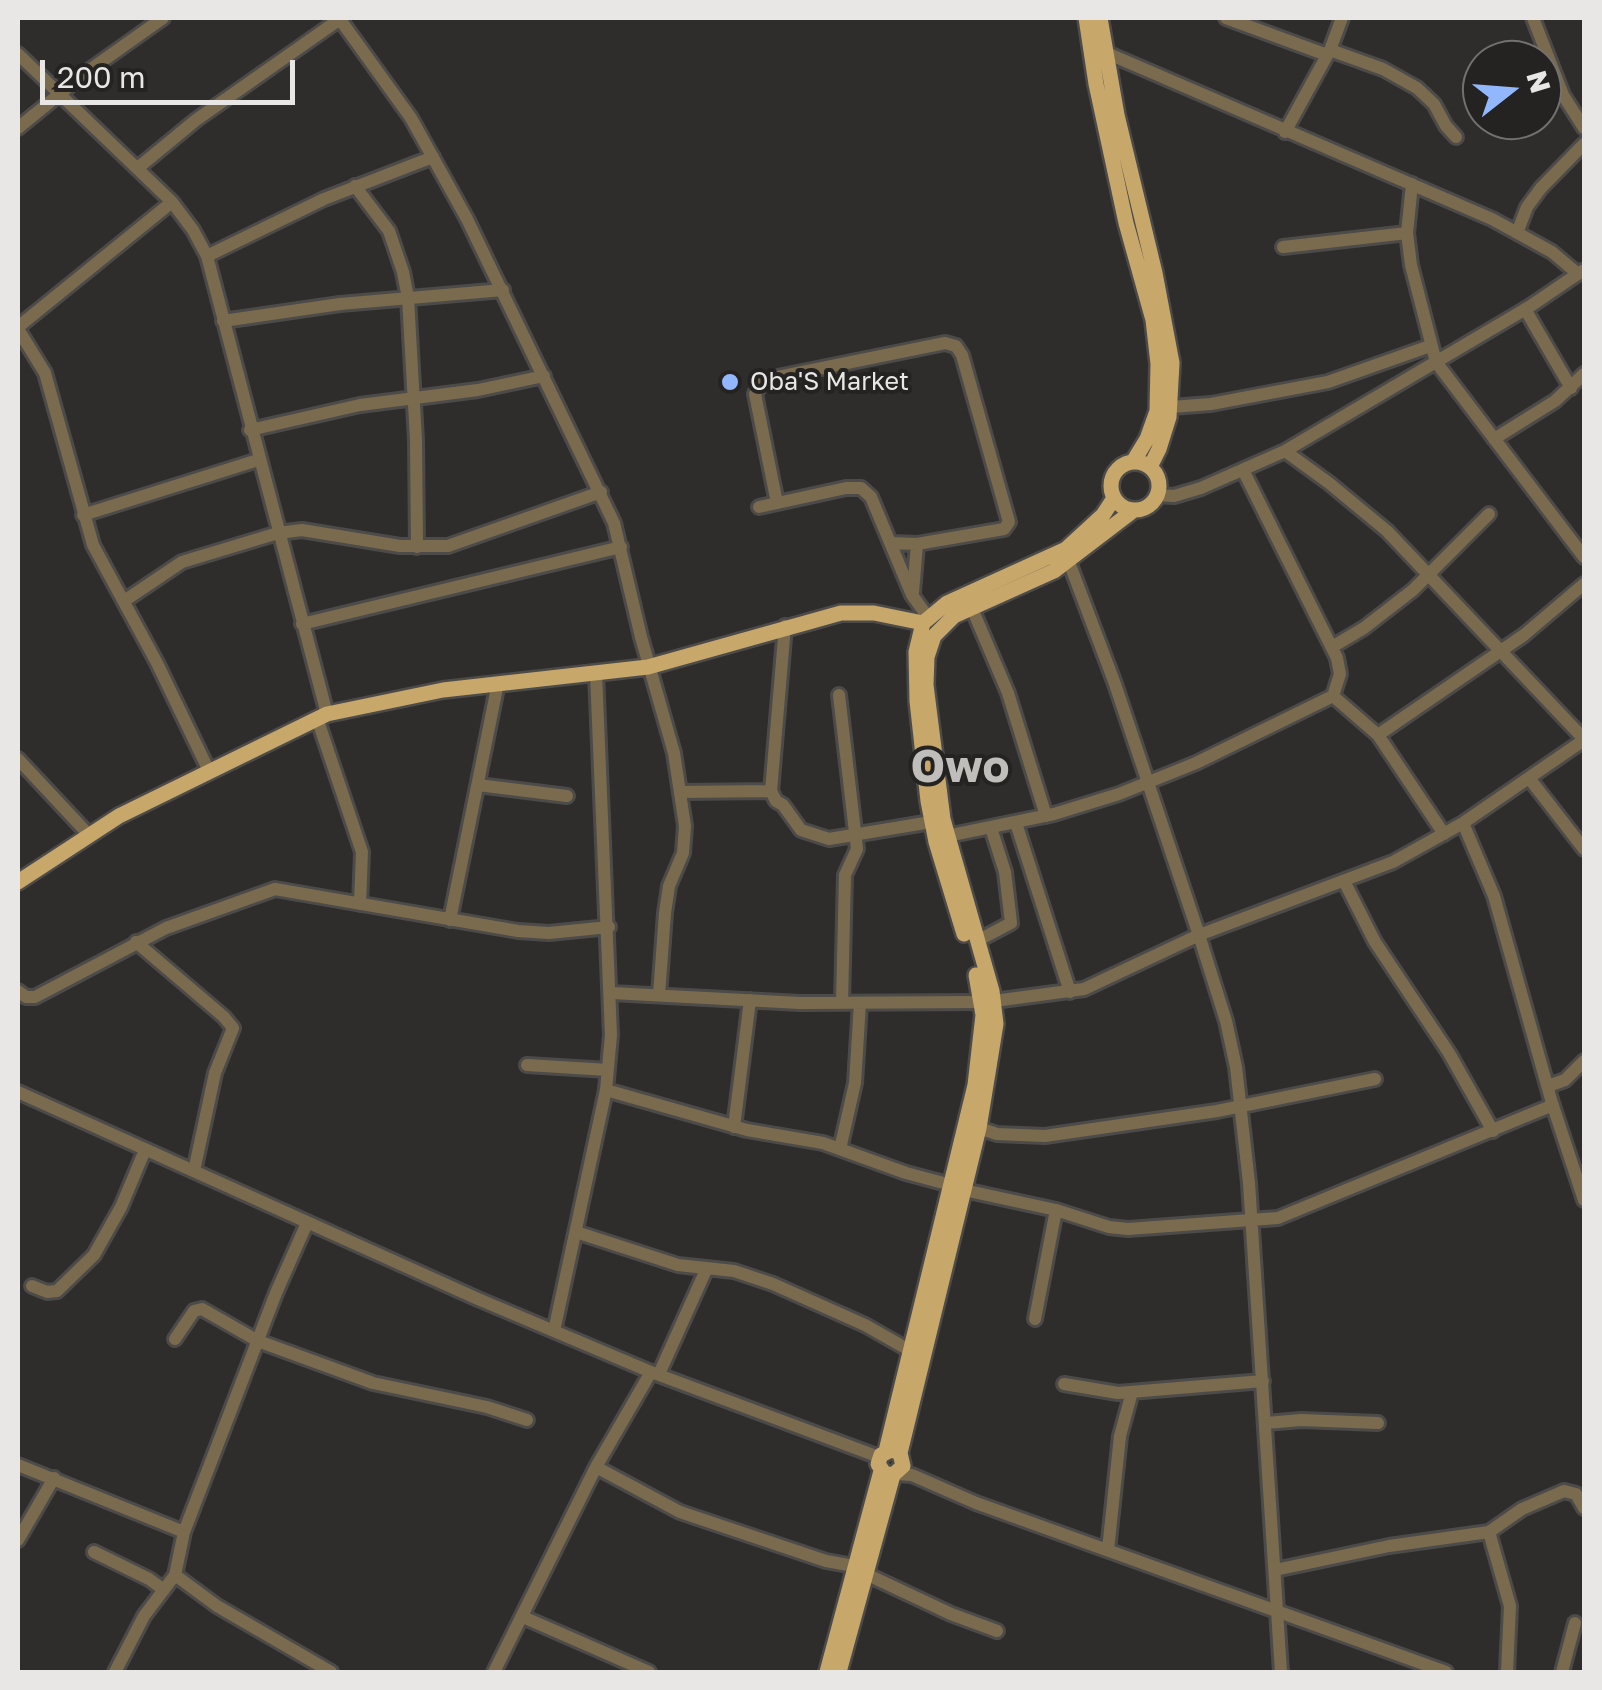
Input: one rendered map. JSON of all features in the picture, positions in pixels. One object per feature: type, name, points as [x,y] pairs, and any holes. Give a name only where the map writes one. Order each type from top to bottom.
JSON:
[{"type":"main road","points":[[1086,18],[1169,336],[1170,407],[1164,436],[1150,468]]},
{"type":"main road","points":[[1100,18],[1097,49],[1126,223],[1153,320],[1158,364],[1157,411],[1147,439],[1133,462],[1114,474],[1111,486],[1114,498],[1134,510]]},
{"type":"main road","points":[[828,1672],[894,1465],[957,1187],[988,1002],[931,822],[934,799],[927,656],[943,624],[971,606],[1068,562],[1134,510],[1150,504],[1163,491],[1150,468],[1133,462]]},
{"type":"main road","points":[[894,1465],[909,1350],[957,1187],[979,1128],[995,1041],[977,941],[934,799],[916,670],[917,640],[926,620],[947,604],[1066,549],[1103,515],[1114,498]]},
{"type":"main road","points":[[18,882],[89,835],[322,716],[394,698],[648,667],[824,616],[856,612],[926,620]]},
{"type":"main road","points":[[838,1672],[860,1570]]},
{"type":"street","points":[[18,128],[163,18]]},
{"type":"street","points":[[139,167],[196,120],[340,18],[402,106],[503,290],[601,492],[620,547],[670,740],[685,826],[683,853],[670,886],[658,995]]},
{"type":"street","points":[[1226,18],[1383,69],[1417,88],[1434,104],[1456,137]]},
{"type":"street","points":[[1285,132],[1328,53],[1342,18]]},
{"type":"street","points":[[1533,18],[1563,95],[1584,128]]},
{"type":"street","points":[[1097,49],[1517,232],[1581,272],[1525,310],[1285,451],[1244,472],[1163,491]]},
{"type":"street","points":[[18,54],[172,202],[194,230],[207,256],[322,716],[362,852],[360,904]]},
{"type":"street","points":[[1517,232],[1527,207],[1541,188],[1584,144]]},
{"type":"street","points":[[207,256],[355,186],[433,157]]},
{"type":"street","points":[[1412,184],[1407,234],[1411,265],[1436,362],[1584,558]]},
{"type":"street","points":[[355,186],[389,232],[408,298],[418,547]]},
{"type":"street","points":[[172,202],[18,328],[45,372],[93,546],[209,771]]},
{"type":"street","points":[[1284,247],[1407,234]]},
{"type":"street","points":[[223,321],[503,290]]},
{"type":"street","points":[[1525,310],[1570,388]]},
{"type":"street","points":[[777,503],[755,394],[763,380],[945,344],[956,346],[962,355],[1008,522],[1004,529],[917,544],[892,543]]},
{"type":"street","points":[[1170,407],[1211,404],[1328,382],[1430,346]]},
{"type":"street","points":[[1494,439],[1570,388],[1584,374]]},
{"type":"street","points":[[250,430],[360,404],[415,399],[544,376]]},
{"type":"street","points":[[612,993],[842,1004],[988,1002],[1070,992],[1199,935],[1393,862],[1463,823],[1584,740],[1386,531],[1329,482],[1285,451]]},
{"type":"street","points":[[82,515],[258,460]]},
{"type":"street","points":[[947,836],[1083,807],[1148,783],[1333,696],[1340,674],[1332,648],[1244,472]]},
{"type":"street","points":[[759,507],[861,488],[871,498],[926,620]]},
{"type":"street","points":[[124,602],[182,562],[278,533],[312,531],[418,547],[448,546],[601,492]]},
{"type":"street","points":[[1332,648],[1375,620],[1490,514]]},
{"type":"street","points":[[912,595],[917,544]]},
{"type":"street","points":[[302,624],[620,547]]},
{"type":"street","points":[[1068,562],[1115,684],[1226,1021],[1241,1106],[1251,1222],[1281,1672]]},
{"type":"street","points":[[1378,734],[1545,619],[1584,584]]},
{"type":"street","points":[[971,606],[1008,693],[1046,816]]},
{"type":"street","points":[[785,626],[771,791],[795,826],[807,834],[829,839],[931,822]]},
{"type":"street","points":[[554,1331],[608,1070],[612,993],[596,673]]},
{"type":"street","points":[[450,920],[498,683]]},
{"type":"street","points":[[838,695],[856,836],[856,858],[846,875],[842,1004]]},
{"type":"street","points":[[1333,696],[1378,734],[1444,834]]},
{"type":"street","points":[[18,759],[89,835]]},
{"type":"street","points":[[1529,778],[1584,849]]},
{"type":"street","points":[[478,785],[567,796]]},
{"type":"street","points":[[680,792],[771,791]]},
{"type":"street","points":[[1016,823],[1070,992]]},
{"type":"street","points":[[1463,823],[1494,896],[1584,1200]]},
{"type":"street","points":[[977,941],[1011,922],[1005,872],[992,828]]},
{"type":"street","points":[[1344,880],[1375,942],[1449,1053],[1493,1131]]},
{"type":"street","points":[[18,991],[35,997],[136,942],[275,889],[548,933],[609,927]]},
{"type":"street","points":[[136,942],[233,1028],[215,1073],[194,1172]]},
{"type":"street","points":[[734,1127],[750,1000]]},
{"type":"street","points":[[840,1149],[854,1083],[860,1003]]},
{"type":"street","points":[[1548,1086],[1565,1080],[1584,1061]]},
{"type":"street","points":[[527,1064],[608,1070]]},
{"type":"street","points":[[979,1128],[996,1134],[1033,1137],[1140,1124],[1375,1079]]},
{"type":"street","points":[[606,1090],[734,1127],[805,1138],[906,1173],[1128,1229],[1278,1218],[1553,1105]]},
{"type":"street","points":[[18,1092],[306,1223],[655,1373],[894,1465],[976,1503],[1446,1672]]},
{"type":"street","points":[[32,1286],[56,1291],[94,1255],[145,1150]]},
{"type":"street","points":[[1035,1319],[1056,1210]]},
{"type":"street","points":[[116,1672],[144,1616],[175,1574],[184,1532],[306,1223]]},
{"type":"street","points":[[576,1232],[678,1264],[734,1271],[772,1284],[866,1325],[909,1350]]},
{"type":"street","points":[[494,1672],[596,1467],[655,1373],[706,1270]]},
{"type":"street","points":[[174,1340],[194,1311],[202,1309],[258,1341],[373,1384],[488,1406],[527,1420]]},
{"type":"street","points":[[1064,1384],[1132,1392],[1263,1381]]},
{"type":"street","points":[[1108,1550],[1120,1436],[1132,1392]]},
{"type":"street","points":[[1266,1423],[1378,1423]]},
{"type":"street","points":[[18,1465],[184,1532]]},
{"type":"street","points":[[596,1467],[680,1512],[860,1570],[997,1631]]},
{"type":"street","points":[[18,1540],[54,1478]]},
{"type":"street","points":[[1275,1570],[1388,1546],[1489,1532],[1522,1509],[1564,1490],[1576,1494],[1584,1508]]},
{"type":"street","points":[[1489,1532],[1510,1606],[1507,1672]]},
{"type":"street","points":[[94,1552],[164,1590]]},
{"type":"street","points":[[175,1574],[217,1606],[332,1672]]},
{"type":"street","points":[[522,1617],[649,1672]]},
{"type":"street","points":[[1562,1672],[1575,1623]]},
{"type":"place","name":"Oba'S Market","points":[[730,382]]},
{"type":"district","name":"Owo","points":[[960,768]]}]
